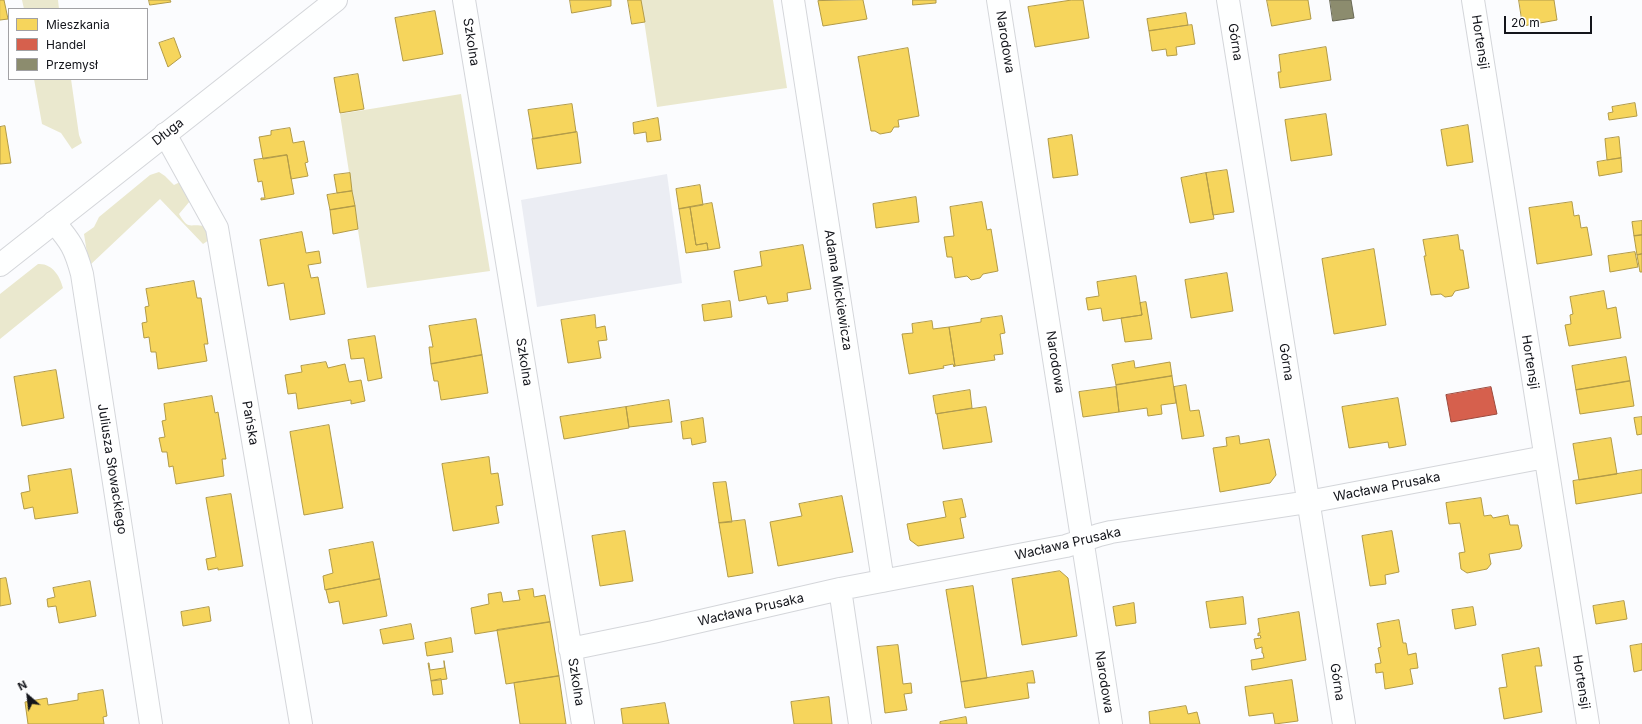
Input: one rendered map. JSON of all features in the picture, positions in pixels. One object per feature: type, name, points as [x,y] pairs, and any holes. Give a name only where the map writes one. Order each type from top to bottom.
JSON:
[{"type":"street","name":"Długa","points":[[0,265],[336,0]]},
{"type":"street","name":"Szkolna","points":[[464,0],[583,724]]},
{"type":"street","name":"Adama Mickiewicza","points":[[793,0],[883,581]]},
{"type":"street","name":"Narodowa","points":[[998,0],[1111,724]]},
{"type":"street","name":"Górna","points":[[1228,0],[1344,724]]},
{"type":"street","name":"Hortensji","points":[[1473,0],[1588,724]]},
{"type":"street","name":"Pańska","points":[[165,134],[217,228],[301,724]]},
{"type":"street","name":"Juliusza Słowackiego","points":[[54,222],[72,244],[76,252],[82,274],[151,724]]},
{"type":"street","name":"Wacława Prusaka","points":[[570,649],[653,632],[840,589],[1066,546],[1111,532],[1308,502],[1545,457]]},
{"type":"street","points":[[840,589],[860,724]]},
{"type":"shaded area","points":[[22,0],[58,0],[59,8],[24,8]]},
{"type":"shaded area","points":[[641,0],[773,0],[787,88],[657,107]]},
{"type":"shaded area","points":[[34,80],[71,80],[79,135],[82,143],[72,149],[61,133],[42,124]]},
{"type":"shaded area","points":[[461,94],[490,271],[367,288],[340,114]]},
{"type":"shaded area","points":[[159,172],[174,185],[182,181],[190,195],[190,201],[179,214],[187,224],[204,226],[209,240],[203,244],[160,199],[89,266],[84,234],[94,227],[99,217],[150,175]]},
{"type":"shaded area","points":[[667,174],[682,283],[537,307],[521,200]]},
{"type":"shaded area","points":[[38,264],[43,264],[55,271],[63,288],[0,339],[0,294]]},
{"type":"building: Mieszkania","points":[[0,0],[4,0],[8,19],[0,20]]},
{"type":"building: Mieszkania","points":[[149,0],[170,0],[171,2],[150,5]]},
{"type":"building: Mieszkania","points":[[570,0],[611,0],[611,6],[572,13]]},
{"type":"building: Mieszkania","points":[[628,0],[641,0],[645,22],[632,24]]},
{"type":"building: Mieszkania","points":[[863,0],[867,19],[823,26],[818,1]]},
{"type":"building: Mieszkania","points":[[913,0],[936,0],[936,3],[913,5]]},
{"type":"building: Mieszkania","points":[[1072,0],[1083,0],[1089,38],[1035,47],[1028,7]]},
{"type":"building: Mieszkania","points":[[1267,0],[1308,0],[1311,19],[1272,26]]},
{"type":"building: Mieszkania","points":[[1519,0],[1554,0],[1557,20],[1523,26]]},
{"type":"building: Mieszkania","points":[[435,11],[443,54],[403,61],[395,18]]},
{"type":"building: Mieszkania","points":[[1186,13],[1188,25],[1149,31],[1147,19]]},
{"type":"building: Mieszkania","points":[[1192,25],[1195,44],[1176,47],[1177,55],[1167,56],[1166,49],[1152,51],[1149,31]]},
{"type":"building: Mieszkania","points":[[174,38],[181,57],[168,67],[159,43]]},
{"type":"building: Mieszkania","points":[[1326,47],[1331,80],[1280,88],[1278,72],[1281,72],[1279,55]]},
{"type":"building: Mieszkania","points":[[908,48],[919,116],[898,120],[899,127],[894,127],[891,132],[880,134],[875,131],[871,131],[858,57]]},
{"type":"building: Mieszkania","points":[[358,74],[364,109],[340,113],[334,78]]},
{"type":"building: Mieszkania","points":[[1635,103],[1637,116],[1609,120],[1608,113],[1613,112],[1612,107]]},
{"type":"building: Mieszkania","points":[[572,104],[576,132],[533,139],[528,110]]},
{"type":"building: Mieszkania","points":[[1326,114],[1332,155],[1291,161],[1285,120]]},
{"type":"building: Mieszkania","points":[[658,118],[661,140],[647,142],[646,132],[634,134],[633,123]]},
{"type":"building: Mieszkania","points":[[1468,125],[1473,162],[1447,166],[1441,130]]},
{"type":"building: Mieszkania","points":[[5,126],[11,163],[0,164],[0,127]]},
{"type":"building: Mieszkania","points":[[290,128],[293,143],[304,141],[308,162],[305,163],[308,176],[291,179],[287,155],[263,159],[259,137],[271,135],[271,131]]},
{"type":"building: Mieszkania","points":[[577,132],[581,163],[537,169],[532,139]]},
{"type":"building: Mieszkania","points":[[1072,135],[1078,175],[1053,178],[1048,139]]},
{"type":"building: Mieszkania","points":[[1619,137],[1621,158],[1607,160],[1605,139]]},
{"type":"building: Mieszkania","points":[[287,155],[294,194],[261,200],[261,198],[265,198],[262,181],[258,182],[254,160]]},
{"type":"building: Mieszkania","points":[[1621,158],[1622,172],[1599,176],[1597,162]]},
{"type":"building: Mieszkania","points":[[1227,170],[1234,212],[1213,215],[1206,173]]},
{"type":"building: Mieszkania","points":[[350,173],[352,191],[337,193],[334,175]]},
{"type":"building: Mieszkania","points":[[1206,173],[1214,219],[1190,223],[1181,178]]},
{"type":"building: Mieszkania","points":[[700,185],[703,205],[679,209],[676,189]]},
{"type":"building: Mieszkania","points":[[352,191],[355,206],[330,210],[327,195]]},
{"type":"building: Mieszkania","points":[[916,197],[919,222],[876,228],[873,204]]},
{"type":"building: Mieszkania","points":[[982,202],[987,230],[991,229],[998,271],[983,274],[980,278],[971,280],[967,276],[955,278],[952,257],[947,257],[944,237],[954,236],[950,207]]},
{"type":"building: Mieszkania","points":[[1572,202],[1574,216],[1579,215],[1581,228],[1587,227],[1592,255],[1537,264],[1529,208]]},
{"type":"building: Mieszkania","points":[[712,203],[720,248],[708,250],[707,243],[696,245],[690,207]]},
{"type":"building: Mieszkania","points":[[355,206],[358,229],[333,234],[330,210]]},
{"type":"building: Mieszkania","points":[[690,207],[696,245],[707,243],[708,250],[686,253],[679,209]]},
{"type":"building: Mieszkania","points":[[1642,221],[1642,235],[1634,236],[1632,222]]},
{"type":"building: Mieszkania","points":[[302,232],[306,253],[319,251],[321,263],[308,265],[311,278],[318,277],[325,314],[290,320],[284,283],[268,286],[260,240]]},
{"type":"building: Mieszkania","points":[[1458,235],[1460,250],[1463,250],[1469,288],[1455,291],[1452,296],[1445,297],[1441,294],[1431,295],[1424,256],[1426,256],[1423,240]]},
{"type":"building: Mieszkania","points":[[1642,235],[1642,254],[1637,255],[1634,236]]},
{"type":"building: Mieszkania","points":[[803,245],[811,289],[787,293],[788,301],[768,304],[766,296],[739,301],[734,271],[762,266],[760,252]]},
{"type":"building: Mieszkania","points":[[1374,249],[1386,325],[1334,334],[1322,259]]},
{"type":"building: Mieszkania","points":[[1635,252],[1638,267],[1610,272],[1608,256]]},
{"type":"building: Mieszkania","points":[[1642,254],[1642,272],[1640,272],[1637,255]]},
{"type":"building: Mieszkania","points":[[1227,273],[1233,311],[1191,318],[1185,280]]},
{"type":"building: Mieszkania","points":[[1136,276],[1142,315],[1103,321],[1101,308],[1088,310],[1086,298],[1099,296],[1097,282]]},
{"type":"building: Mieszkania","points":[[194,281],[197,298],[201,298],[208,344],[204,344],[207,361],[158,369],[156,352],[151,352],[149,337],[144,338],[142,323],[147,322],[145,307],[149,306],[146,289]]},
{"type":"building: Mieszkania","points":[[1604,291],[1607,309],[1616,307],[1621,338],[1569,346],[1565,325],[1571,324],[1570,315],[1573,314],[1570,297]]},
{"type":"building: Mieszkania","points":[[730,301],[732,317],[704,321],[702,305]]},
{"type":"building: Mieszkania","points":[[1146,302],[1152,339],[1125,342],[1121,318],[1142,315],[1140,303]]},
{"type":"building: Mieszkania","points":[[595,315],[596,328],[605,326],[607,340],[598,341],[601,358],[568,363],[561,320]]},
{"type":"building: Mieszkania","points":[[1002,316],[1005,333],[1000,334],[1003,354],[994,355],[995,360],[955,366],[949,327],[981,322],[981,319]]},
{"type":"building: Mieszkania","points":[[476,319],[482,355],[431,364],[429,347],[433,347],[429,326]]},
{"type":"building: Mieszkania","points":[[932,321],[933,329],[949,327],[955,366],[954,367],[953,364],[943,366],[944,368],[909,374],[902,334],[913,333],[912,324]]},
{"type":"building: Mieszkania","points":[[375,336],[382,378],[368,381],[364,358],[351,359],[348,340]]},
{"type":"building: Mieszkania","points":[[482,355],[488,393],[441,400],[438,381],[434,381],[431,364]]},
{"type":"building: Mieszkania","points":[[1626,357],[1630,381],[1576,390],[1572,366]]},
{"type":"building: Mieszkania","points":[[1134,361],[1135,368],[1170,362],[1172,376],[1116,385],[1112,365]]},
{"type":"building: Mieszkania","points":[[326,362],[328,368],[345,364],[349,382],[361,380],[365,401],[351,404],[351,400],[298,409],[296,393],[288,394],[285,375],[302,372],[301,366]]},
{"type":"building: Mieszkania","points":[[56,370],[64,418],[22,426],[14,377]]},
{"type":"building: Mieszkania","points":[[1172,376],[1176,403],[1161,405],[1162,414],[1148,416],[1147,408],[1119,412],[1116,385]]},
{"type":"building: Mieszkania","points":[[1630,381],[1634,406],[1580,414],[1576,390]]},
{"type":"building: Mieszkania","points":[[1186,385],[1190,411],[1199,410],[1204,436],[1182,439],[1174,387]]},
{"type":"building: Mieszkania","points":[[1116,387],[1119,412],[1083,417],[1079,392]]},
{"type":"building: Mieszkania","points":[[970,390],[972,408],[936,414],[933,396]]},
{"type":"building: Mieszkania","points":[[212,396],[215,413],[218,412],[226,459],[222,459],[224,476],[176,484],[173,466],[169,467],[167,452],[162,452],[159,438],[165,437],[162,421],[166,420],[164,404]]},
{"type":"building: Mieszkania","points":[[1398,398],[1406,445],[1389,448],[1388,442],[1349,448],[1342,407]]},
{"type":"building: Mieszkania","points":[[669,400],[672,422],[629,427],[626,407]]},
{"type":"building: Mieszkania","points":[[626,407],[629,428],[564,439],[560,417]]},
{"type":"building: Mieszkania","points":[[986,407],[992,442],[943,449],[937,414]]},
{"type":"building: Mieszkania","points":[[1642,417],[1642,434],[1637,435],[1634,418]]},
{"type":"building: Mieszkania","points":[[703,418],[706,442],[692,445],[691,438],[683,439],[681,422]]},
{"type":"building: Mieszkania","points":[[329,425],[343,508],[304,515],[290,432]]},
{"type":"building: Mieszkania","points":[[1239,436],[1240,444],[1269,439],[1276,475],[1270,483],[1220,492],[1213,448],[1227,446],[1226,438]]},
{"type":"building: Mieszkania","points":[[1611,438],[1617,474],[1579,480],[1573,444]]},
{"type":"building: Mieszkania","points":[[489,457],[491,474],[498,473],[503,505],[496,506],[499,523],[453,531],[442,464]]},
{"type":"building: Mieszkania","points":[[71,469],[78,513],[35,519],[33,507],[24,509],[21,493],[30,491],[28,476]]},
{"type":"building: Mieszkania","points":[[1642,470],[1642,493],[1576,504],[1573,481]]},
{"type":"building: Mieszkania","points":[[726,482],[732,522],[719,523],[713,483]]},
{"type":"building: Mieszkania","points":[[231,494],[243,566],[208,570],[206,559],[216,557],[206,498]]},
{"type":"building: Mieszkania","points":[[842,496],[853,552],[778,566],[770,522],[802,516],[799,504]]},
{"type":"building: Mieszkania","points":[[1481,498],[1484,516],[1491,515],[1493,518],[1508,515],[1510,525],[1518,525],[1522,546],[1520,549],[1489,554],[1491,564],[1487,569],[1467,573],[1461,569],[1459,553],[1465,552],[1460,523],[1449,524],[1446,503]]},
{"type":"building: Mieszkania","points":[[962,499],[966,517],[960,518],[964,538],[918,546],[910,540],[907,524],[946,517],[943,502]]},
{"type":"building: Mieszkania","points":[[745,520],[753,573],[728,577],[719,523]]},
{"type":"building: Mieszkania","points":[[625,531],[633,581],[600,586],[592,536]]},
{"type":"building: Mieszkania","points":[[1392,531],[1399,572],[1385,575],[1386,584],[1370,586],[1362,536]]},
{"type":"building: Mieszkania","points":[[373,542],[380,579],[325,590],[323,576],[333,573],[329,550]]},
{"type":"building: Mieszkania","points":[[1060,571],[1068,578],[1077,636],[1022,645],[1012,579]]},
{"type":"building: Mieszkania","points":[[6,578],[11,604],[0,606],[0,579]]},
{"type":"building: Mieszkania","points":[[380,579],[387,616],[343,624],[339,601],[329,603],[326,590]]},
{"type":"building: Mieszkania","points":[[90,581],[96,616],[59,623],[56,606],[48,607],[47,599],[55,597],[53,588]]},
{"type":"building: Mieszkania","points":[[973,586],[987,678],[961,682],[946,590]]},
{"type":"building: Mieszkania","points":[[533,589],[534,597],[545,595],[550,622],[475,634],[471,608],[489,604],[488,594],[501,592],[503,602],[520,600],[518,591]]},
{"type":"building: Mieszkania","points":[[1243,597],[1246,624],[1210,628],[1206,602]]},
{"type":"building: Mieszkania","points":[[1624,601],[1627,619],[1596,624],[1593,606]]},
{"type":"building: Mieszkania","points":[[1134,603],[1136,623],[1116,626],[1113,607]]},
{"type":"building: Mieszkania","points":[[209,607],[211,621],[183,626],[181,612]]},
{"type":"building: Mieszkania","points":[[1473,607],[1476,625],[1455,629],[1452,610]]},
{"type":"building: Mieszkania","points":[[1299,612],[1306,660],[1252,670],[1251,660],[1264,658],[1262,647],[1256,649],[1254,639],[1261,638],[1260,635],[1258,636],[1258,633],[1260,633],[1258,619]]},
{"type":"building: Mieszkania","points":[[1399,620],[1403,643],[1406,643],[1408,655],[1416,653],[1418,668],[1410,669],[1413,684],[1385,689],[1383,672],[1376,673],[1375,664],[1381,663],[1378,648],[1381,647],[1377,624]]},
{"type":"building: Mieszkania","points":[[550,622],[559,676],[506,684],[497,630]]},
{"type":"building: Mieszkania","points":[[411,624],[414,639],[383,644],[380,630]]},
{"type":"building: Mieszkania","points":[[451,638],[453,652],[427,656],[425,643]]},
{"type":"building: Mieszkania","points":[[1642,644],[1642,670],[1634,672],[1630,646]]},
{"type":"building: Mieszkania","points":[[898,645],[903,684],[911,683],[912,693],[904,694],[907,710],[885,713],[877,647]]},
{"type":"building: Mieszkania","points":[[1539,648],[1542,666],[1535,666],[1542,712],[1504,719],[1499,688],[1507,687],[1502,655]]},
{"type":"building: Mieszkania","points":[[444,661],[447,679],[431,681],[428,663],[430,670],[444,668]]},
{"type":"building: Mieszkania","points":[[1033,671],[1035,683],[1027,683],[1029,698],[965,708],[961,682]]},
{"type":"building: Mieszkania","points":[[559,676],[566,724],[520,724],[514,683]]},
{"type":"building: Mieszkania","points":[[441,679],[443,694],[433,695],[431,681]]},
{"type":"building: Mieszkania","points":[[1292,680],[1298,721],[1275,724],[1273,713],[1249,716],[1245,687]]},
{"type":"building: Mieszkania","points":[[103,690],[107,716],[103,717],[104,724],[28,724],[25,702],[47,698],[48,705],[78,700],[78,694]]},
{"type":"building: Mieszkania","points":[[829,697],[832,724],[794,724],[791,702]]},
{"type":"building: Mieszkania","points":[[665,703],[669,724],[623,724],[621,709]]},
{"type":"building: Mieszkania","points":[[1186,706],[1188,714],[1197,712],[1200,724],[1150,724],[1149,712]]},
{"type":"building: Mieszkania","points":[[966,717],[967,724],[940,724],[940,722]]},
{"type":"building: Handel","points":[[1491,387],[1497,414],[1451,422],[1446,395]]},
{"type":"building: Przemysł","points":[[1330,0],[1351,0],[1354,18],[1333,21]]}]
